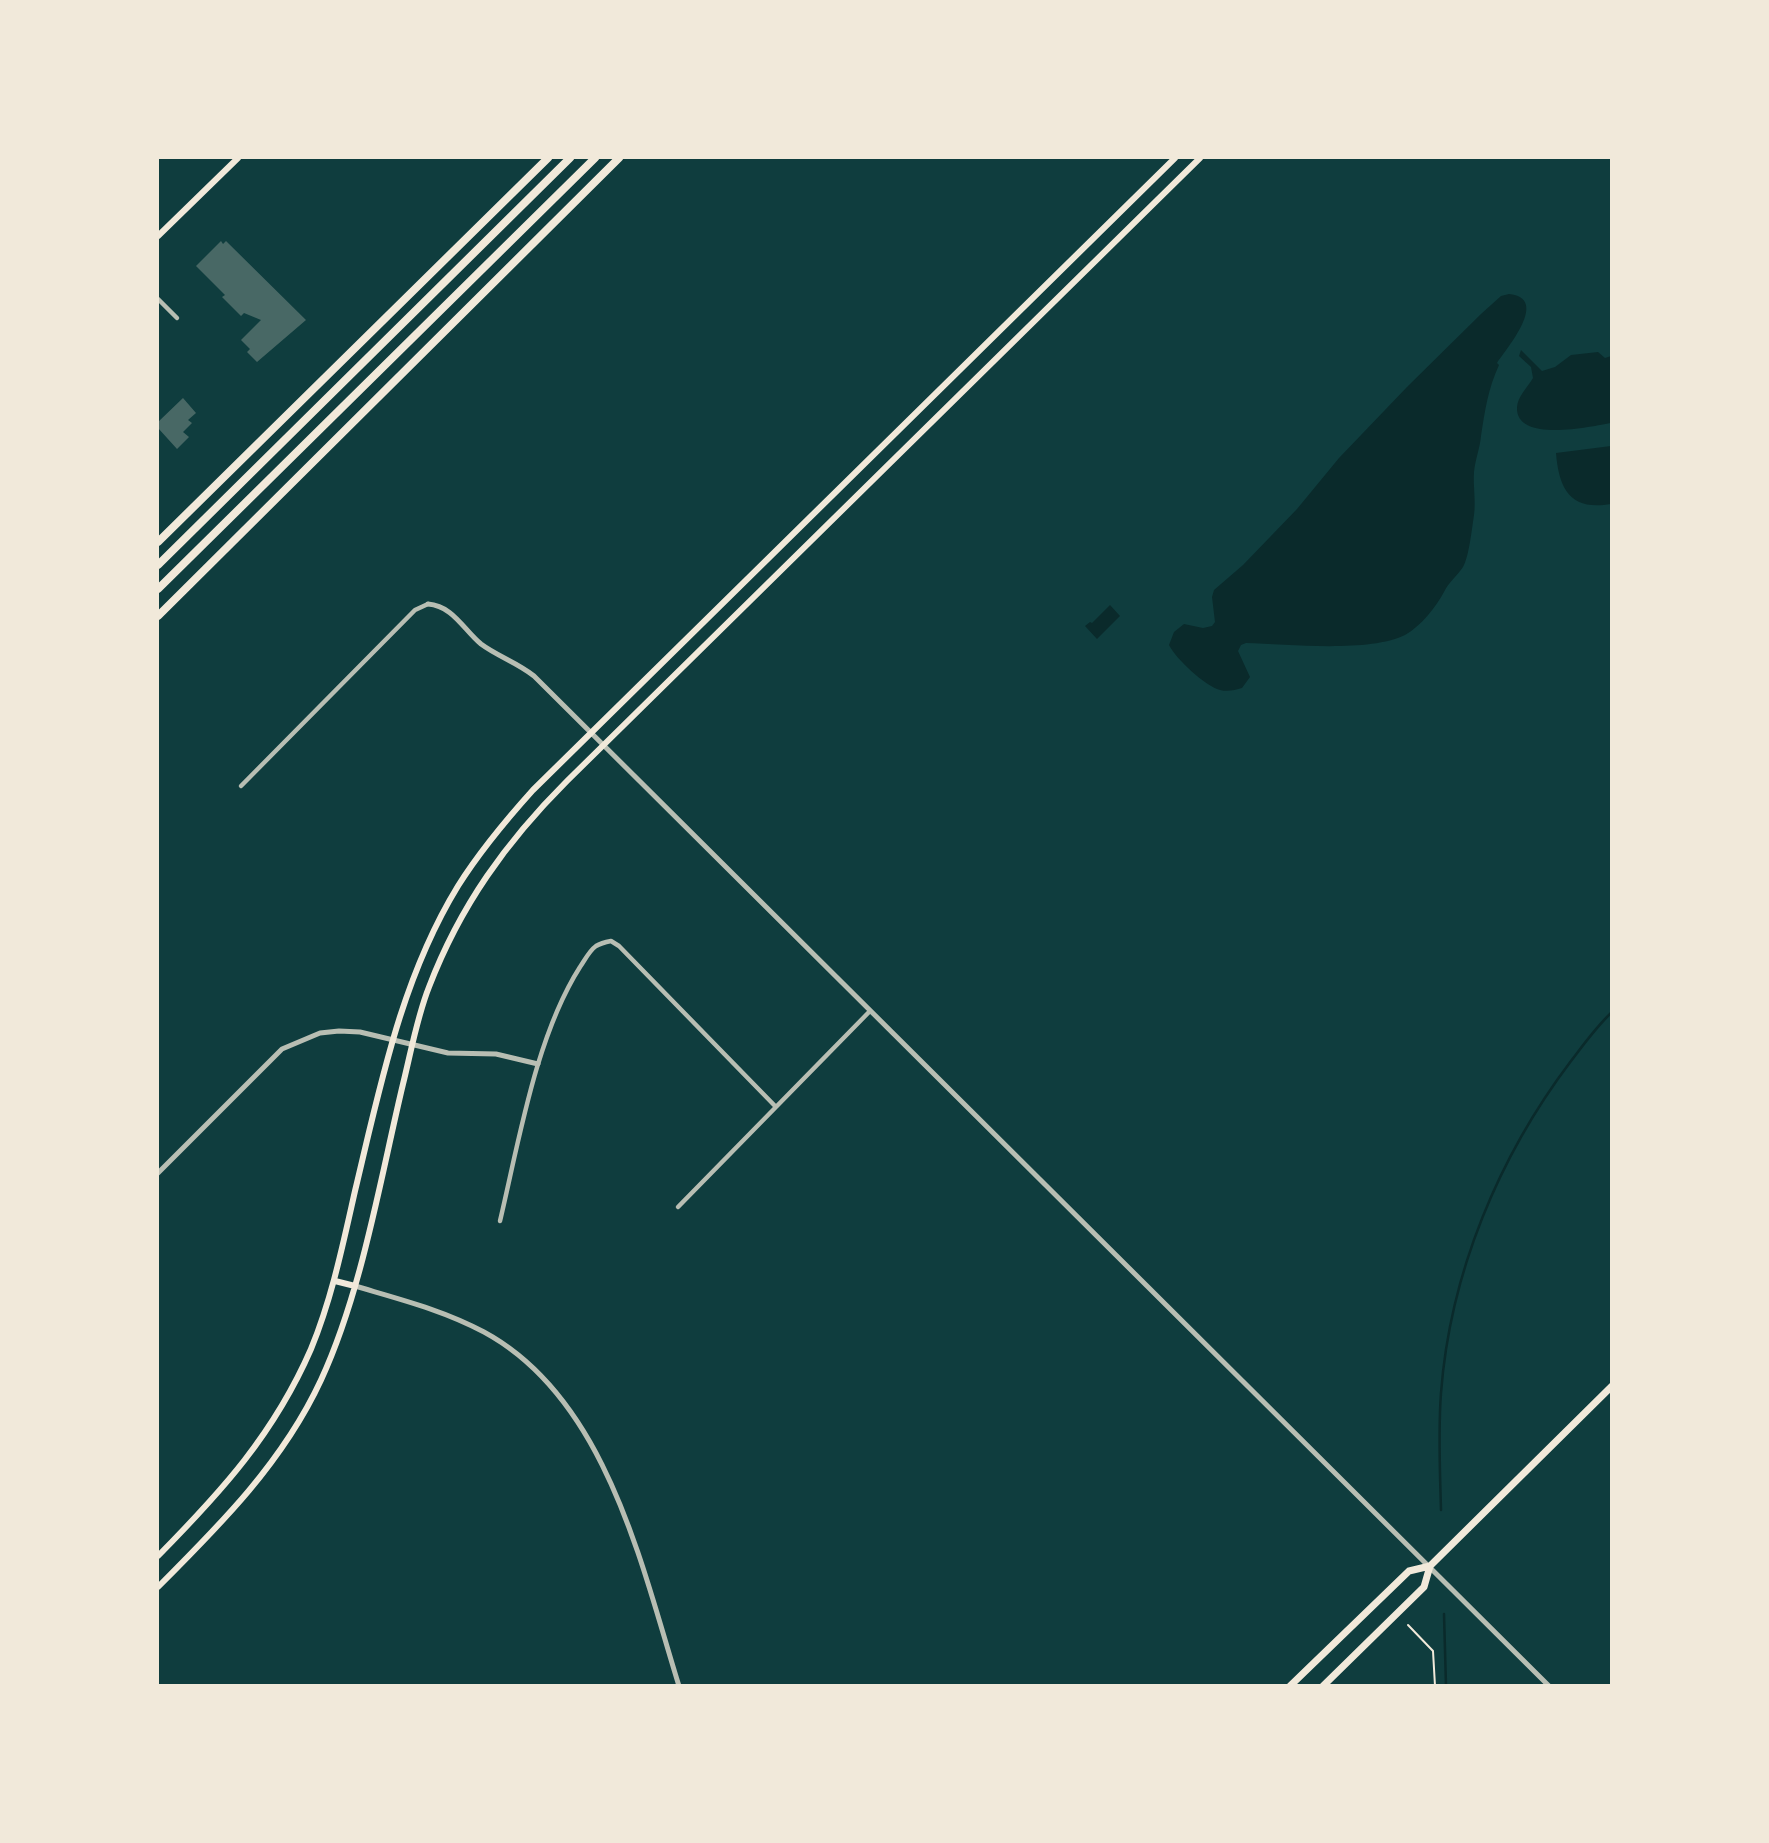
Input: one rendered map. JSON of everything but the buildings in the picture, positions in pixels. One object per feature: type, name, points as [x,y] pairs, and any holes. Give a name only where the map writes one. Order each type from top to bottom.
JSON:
[{"type":"highway","points":[[158,542],[548,158]]},
{"type":"highway","points":[[158,565],[570,158]]},
{"type":"highway","points":[[158,589],[596,158]]},
{"type":"highway","points":[[158,616],[619,158]]},
{"type":"main road","points":[[158,236],[238,158]]},
{"type":"main road","points":[[158,1556],[230,1480],[269,1427],[311,1348],[335,1281],[393,1040],[416,971],[457,887],[481,852],[517,808],[591,733],[1175,158]]},
{"type":"main road","points":[[158,1587],[249,1493],[286,1443],[324,1372],[355,1286],[412,1045],[428,989],[450,938],[495,861],[543,804],[603,744],[1200,158]]},
{"type":"main road","points":[[335,1281],[355,1286]]},
{"type":"main road","points":[[1324,1685],[1424,1587],[1430,1566],[1612,1386]]},
{"type":"main road","points":[[1290,1685],[1409,1571],[1430,1566]]},
{"type":"street","points":[[158,299],[177,318]]},
{"type":"street","points":[[241,786],[415,610],[428,604],[447,609],[482,644],[520,665],[603,744],[1549,1685]]},
{"type":"street","points":[[500,1221],[538,1064],[552,1024],[569,985],[589,952],[602,943],[611,942],[619,946],[776,1107]]},
{"type":"street","points":[[678,1207],[870,1012]]},
{"type":"street","points":[[158,1172],[282,1049],[320,1033],[360,1032],[448,1054],[496,1054],[538,1064]]},
{"type":"street","points":[[355,1286],[449,1314],[487,1334],[526,1362],[557,1393],[599,1457],[614,1489],[679,1685]]},
{"type":"path","points":[[1409,1625],[1433,1651],[1435,1685]]},
{"type":"water","points":[[1509,294],[1521,297],[1526,304],[1526,314],[1516,336],[1497,363],[1499,365],[1487,400],[1475,467],[1475,510],[1467,556],[1463,567],[1432,610],[1411,631],[1390,641],[1350,646],[1241,645],[1238,651],[1250,677],[1242,688],[1220,690],[1199,678],[1169,645],[1174,632],[1184,624],[1203,628],[1212,626],[1215,622],[1212,597],[1214,590],[1243,565],[1297,509],[1339,458],[1407,387],[1481,314],[1501,296]]},
{"type":"water","points":[[1521,350],[1542,371],[1555,367],[1571,355],[1598,352],[1605,358],[1611,356],[1611,423],[1556,430],[1528,426],[1520,418],[1517,407],[1533,378],[1531,367],[1519,356]]},
{"type":"water","points":[[1611,446],[1611,504],[1597,505],[1577,501],[1564,487],[1560,478],[1556,453]]},
{"type":"water","points":[[1110,605],[1120,616],[1097,639],[1085,626],[1092,623]]},
{"type":"waterway","points":[[1441,1510],[1441,1393],[1446,1348],[1467,1260],[1482,1218],[1522,1136],[1571,1061],[1612,1012]]},
{"type":"waterway","points":[[1444,1614],[1446,1686]]}]
